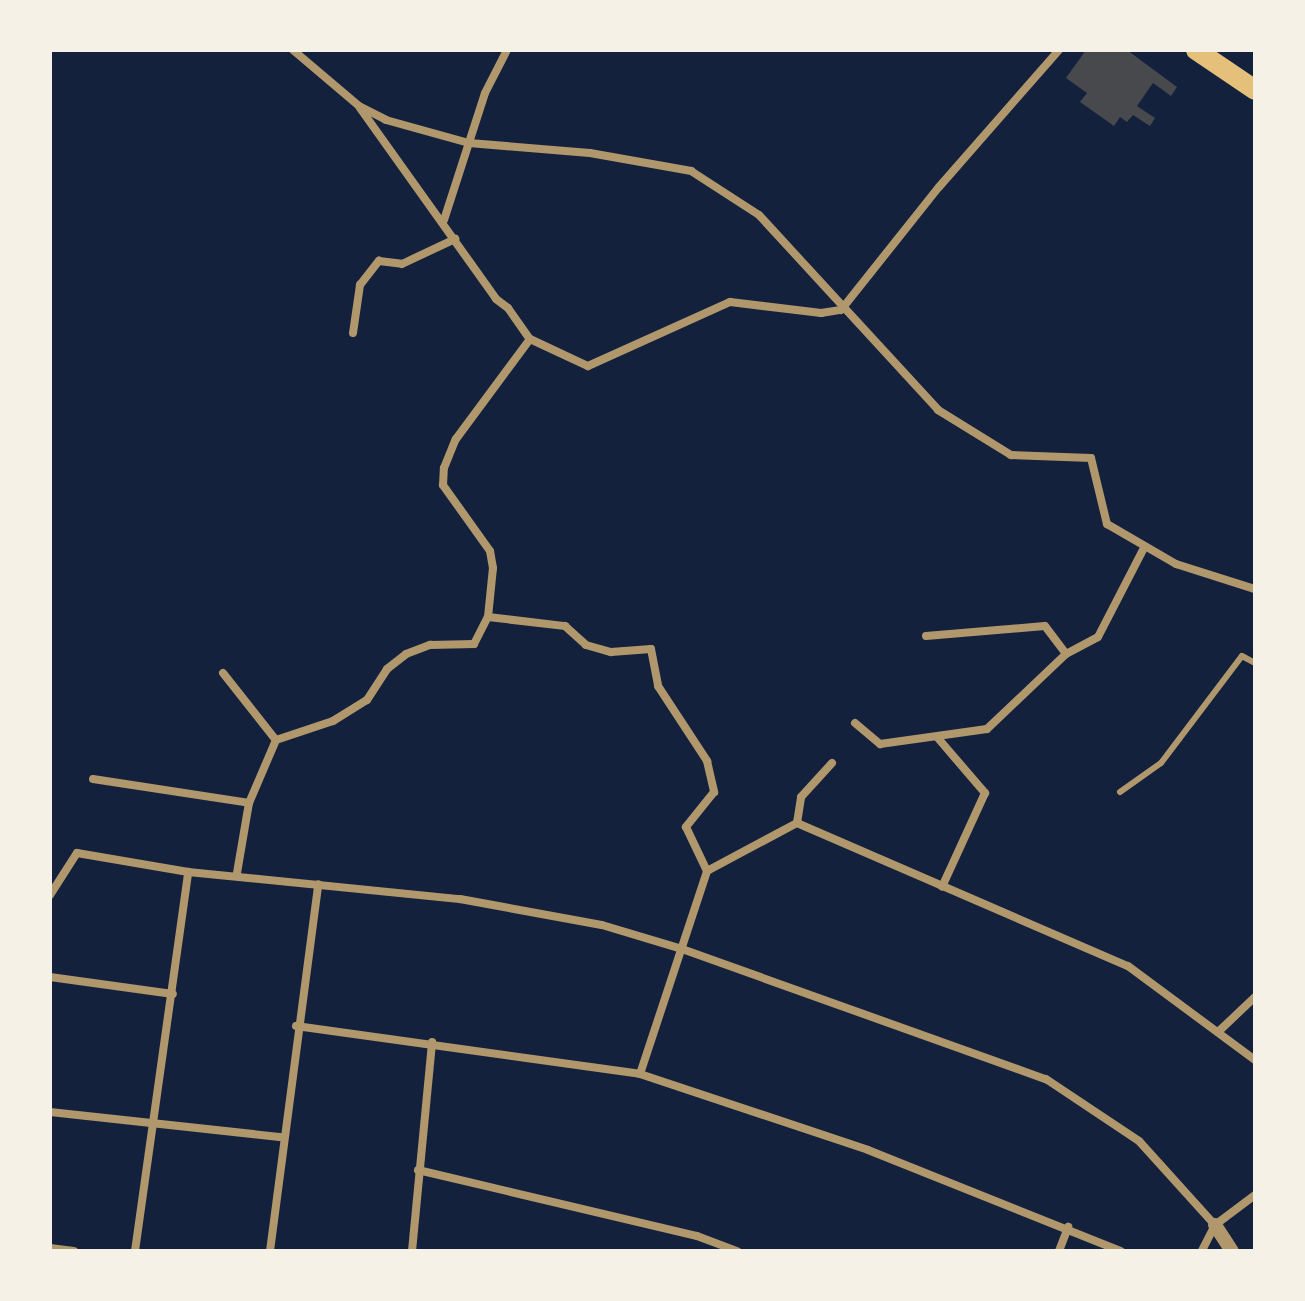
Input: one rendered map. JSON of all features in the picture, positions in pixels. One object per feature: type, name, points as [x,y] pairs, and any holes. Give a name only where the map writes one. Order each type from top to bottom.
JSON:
[{"type":"main road","points":[[1196,50],[1255,90]]},
{"type":"street","points":[[293,50],[359,106],[386,120],[469,143],[590,153],[691,171],[759,215],[841,310],[938,410],[1011,455],[1091,458],[1107,524],[1176,564],[1255,589]]},
{"type":"street","points":[[444,220],[485,93],[507,50]]},
{"type":"street","points":[[359,106],[530,339],[588,366],[730,302],[821,313],[841,310],[939,187],[1059,50]]},
{"type":"street","points":[[353,333],[360,285],[379,261],[402,264],[455,239]]},
{"type":"street","points":[[237,873],[249,803],[276,740],[333,721],[367,700],[387,669],[406,654],[430,645],[474,644],[488,617],[490,551],[443,485],[444,468],[456,439],[530,339]]},
{"type":"street","points":[[855,723],[880,744],[987,729],[1066,654],[1098,637],[1145,546]]},
{"type":"street","points":[[488,617],[565,626],[586,645],[611,652],[651,649],[658,686],[707,761],[714,792],[686,827],[707,871],[640,1074]]},
{"type":"street","points":[[926,636],[1045,626],[1066,654]]},
{"type":"street","points":[[223,673],[276,740]]},
{"type":"street","points":[[937,737],[985,793],[942,887]]},
{"type":"street","points":[[797,823],[801,797],[832,763]]},
{"type":"street","points":[[93,779],[249,803]]},
{"type":"street","points":[[707,871],[797,823]]},
{"type":"street","points":[[797,823],[1128,966],[1255,1060]]},
{"type":"street","points":[[50,895],[77,853],[188,872],[237,873],[460,899],[602,925],[682,949],[1046,1079],[1139,1141],[1215,1225],[1232,1251]]},
{"type":"street","points":[[135,1251],[188,872]]},
{"type":"street","points":[[270,1251],[296,1026],[318,884]]},
{"type":"street","points":[[50,977],[173,994]]},
{"type":"street","points":[[1218,1032],[1255,997]]},
{"type":"street","points":[[296,1026],[432,1042],[640,1074],[868,1150],[1068,1227],[1121,1251]]},
{"type":"street","points":[[412,1251],[432,1042]]},
{"type":"street","points":[[50,1112],[282,1137]]},
{"type":"street","points":[[418,1170],[697,1236],[737,1251]]},
{"type":"street","points":[[1202,1251],[1215,1225],[1255,1195]]},
{"type":"street","points":[[1059,1251],[1068,1227]]},
{"type":"street","points":[[50,1248],[74,1251]]},
{"type":"lane","points":[[1120,792],[1161,763],[1242,656],[1255,663]]},
{"type":"building","points":[[1086,50],[1127,50],[1177,87],[1171,96],[1153,83],[1137,106],[1155,118],[1150,126],[1133,115],[1127,122],[1120,117],[1114,126],[1080,102],[1087,93],[1066,78]]}]
